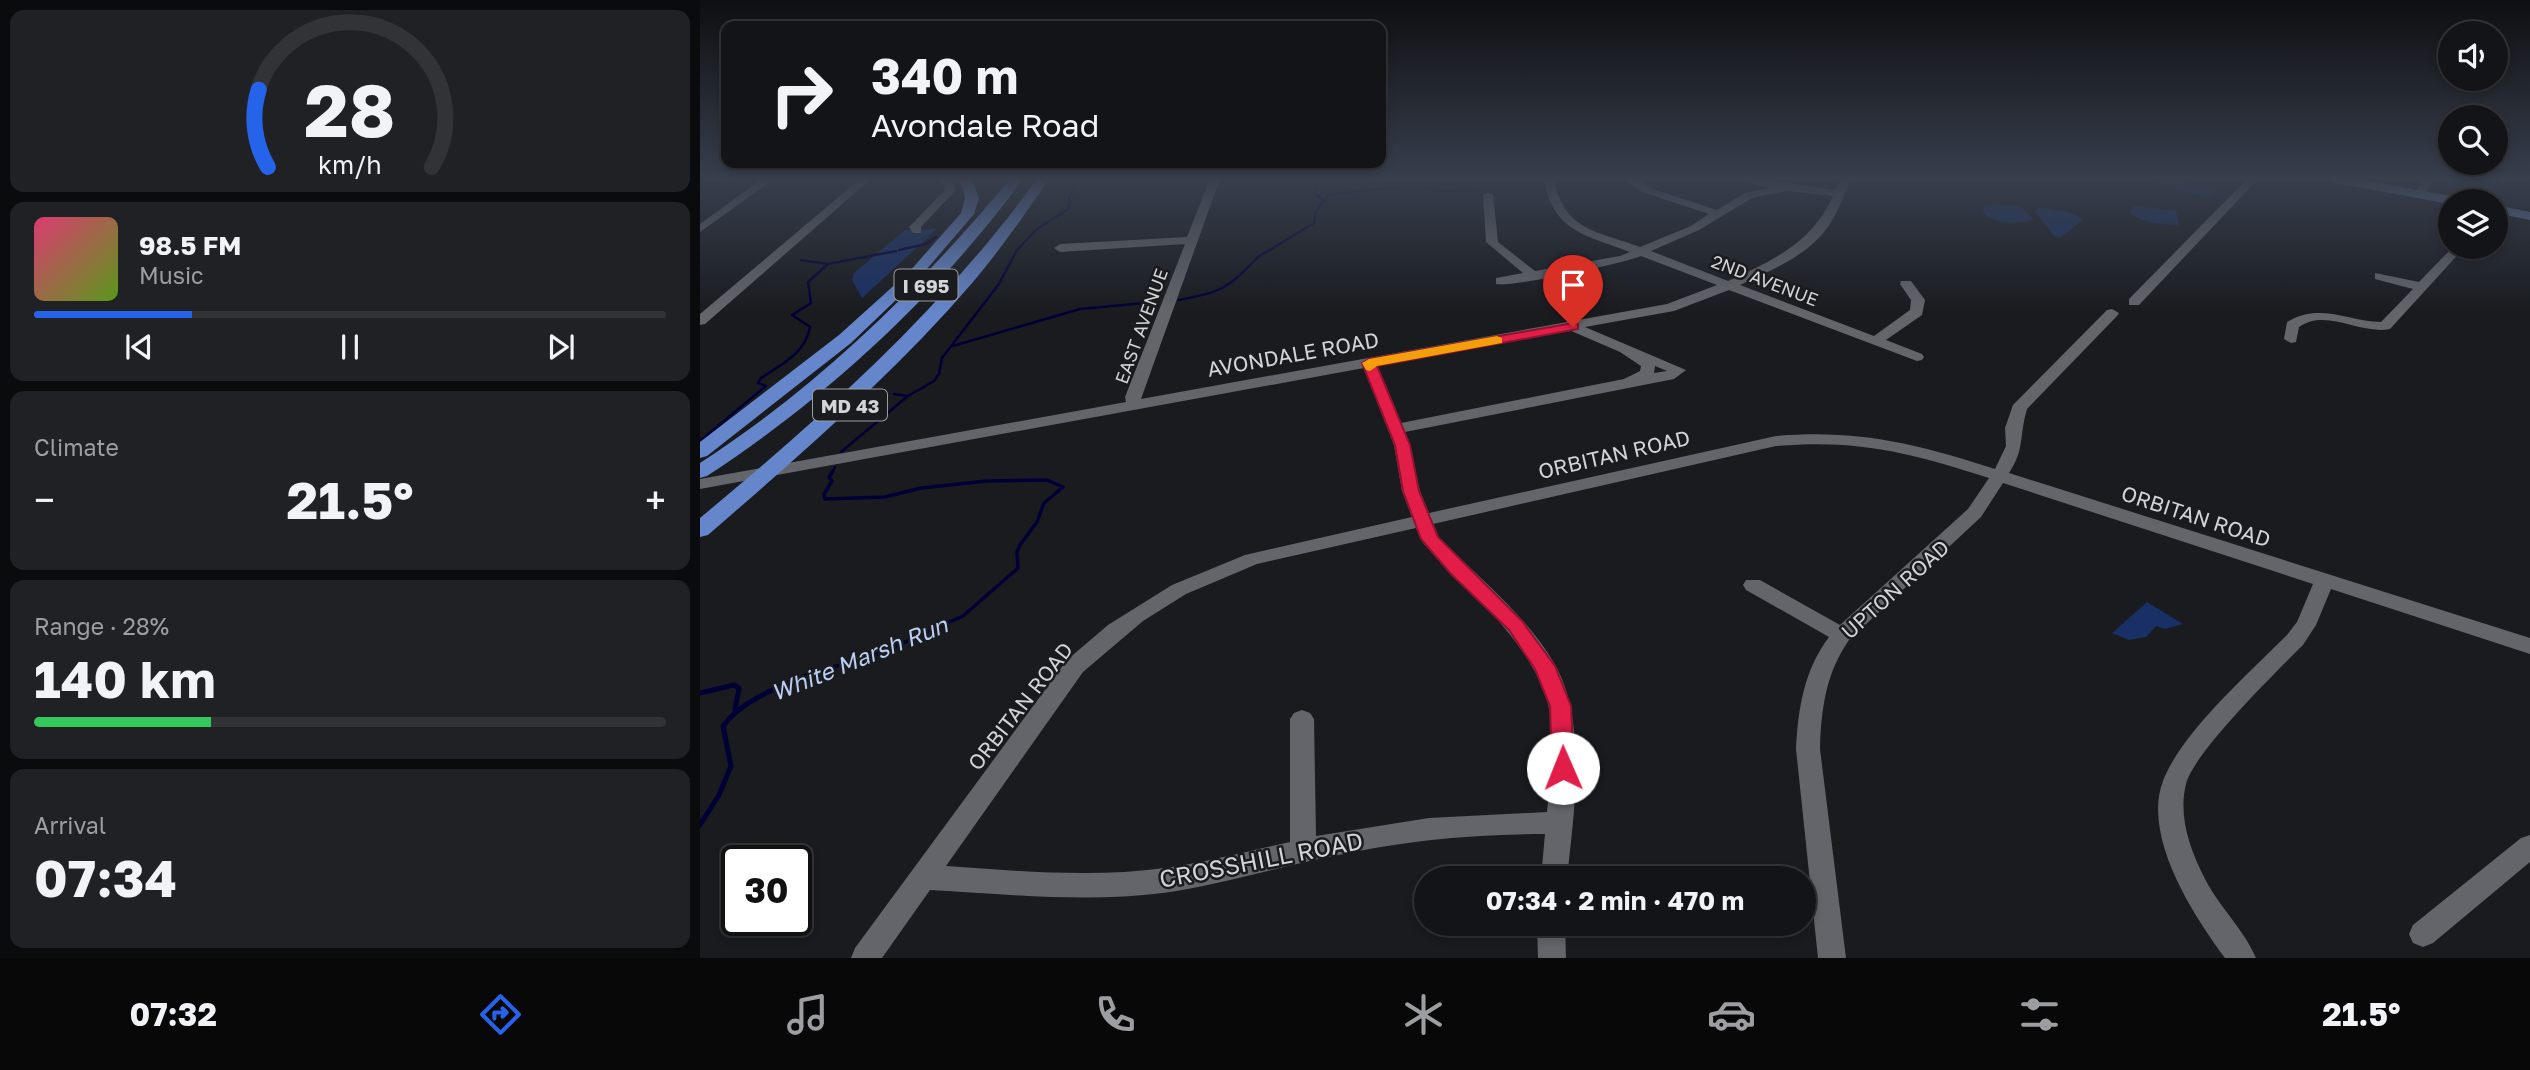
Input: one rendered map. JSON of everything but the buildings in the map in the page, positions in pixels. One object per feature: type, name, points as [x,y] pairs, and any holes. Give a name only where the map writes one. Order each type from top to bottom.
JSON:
[{"type":"highway","points":[[700,452],[825,356],[915,274],[959,224]]},
{"type":"highway","name":"I 695","points":[[700,472],[740,448],[823,380],[916,295],[978,224]]},
{"type":"highway","name":"I 695","points":[[700,530],[761,484],[899,353],[982,262],[1013,224]]},
{"type":"highway","points":[[982,262],[1022,224]]},
{"type":"highway","points":[[700,485],[723,468],[740,448]]},
{"type":"highway","points":[[700,546],[761,484]]},
{"type":"street","points":[[700,321],[814,224]]},
{"type":"street","points":[[917,231],[915,227],[918,224]]},
{"type":"street","name":"EAST AVENUE","points":[[1134,406],[1133,397],[1197,224]]},
{"type":"street","points":[[1490,224],[1494,245],[1534,275]]},
{"type":"street","name":"2ND AVENUE","points":[[1570,224],[1917,357]]},
{"type":"street","points":[[1501,281],[1594,266],[1641,252],[1702,224]]},
{"type":"street","name":"AVONDALE ROAD","points":[[700,485],[1677,306],[1728,285],[1808,242],[1824,224]]},
{"type":"street","points":[[2134,302],[2210,224]]},
{"type":"street","points":[[1060,248],[1191,240]]},
{"type":"street","points":[[2291,340],[2292,325],[2308,318],[2330,317],[2385,326],[2448,259]]},
{"type":"street","points":[[2379,276],[2421,287]]},
{"type":"street","points":[[1875,341],[1917,312],[1918,300],[1906,284]]},
{"type":"street","name":"UPTON ROAD","points":[[1832,958],[1808,749],[1809,722],[1816,682],[1830,651],[1842,635],[1960,530],[2000,477],[2010,459],[2014,446],[2013,428],[2019,408],[2112,313]]},
{"type":"street","points":[[1397,429],[1674,374],[1679,370],[1594,338],[1573,327]]},
{"type":"street","points":[[1629,383],[1647,373],[1648,366],[1640,355]]},
{"type":"street","points":[[1369,363],[1397,429],[1411,491],[1430,539],[1516,626],[1545,666],[1560,706],[1563,768],[1555,866]]},
{"type":"street","name":"ORBITAN ROAD","points":[[865,958],[1075,666],[1137,613],[1180,587],[1252,559],[1675,463],[1793,439],[1853,440],[1896,445],[2530,646]]},
{"type":"street","points":[[2242,958],[2186,872],[2178,847],[2171,803],[2184,760],[2295,640],[2306,625],[2325,582]]},
{"type":"street","points":[[1753,585],[1842,635]]},
{"type":"street","points":[[1302,719],[1303,850]]},
{"type":"street","name":"CROSSHILL ROAD","points":[[922,877],[1063,884],[1147,881],[1196,876],[1303,850],[1450,825],[1558,822]]},
{"type":"street","points":[[2423,934],[2530,846]]},
{"type":"street","points":[[1551,936],[1552,958]]},
{"type":"shaded area","points":[[2045,224],[2078,224],[2060,238],[2054,236]]},
{"type":"shaded area","points":[[937,229],[862,298],[852,280],[854,273],[905,230]]},
{"type":"shaded area","points":[[2147,602],[2183,624],[2165,629],[2156,626],[2146,637],[2129,640],[2112,633]]},
{"type":"waterway","name":"White Marsh Run","points":[[908,396],[934,381],[939,374],[942,358],[999,284],[1017,250],[1045,224]]},
{"type":"waterway","points":[[1258,257],[1313,224]]},
{"type":"waterway","points":[[899,250],[926,244],[936,237]]},
{"type":"waterway","points":[[828,264],[896,251]]},
{"type":"waterway","points":[[1179,300],[1223,288],[1257,258]]},
{"type":"waterway","points":[[801,260],[828,264]]},
{"type":"waterway","points":[[700,441],[766,386],[758,383],[761,378],[798,351],[810,327],[792,315],[811,303],[808,282],[828,264]]},
{"type":"waterway","points":[[953,346],[1080,309],[1156,302]]},
{"type":"waterway","points":[[894,394],[908,396]]},
{"type":"waterway","name":"White Marsh Run","points":[[841,452],[908,396]]},
{"type":"waterway","name":"White Marsh Run","points":[[833,471],[835,467]]},
{"type":"waterway","name":"White Marsh Run","points":[[783,685],[808,674],[876,655],[963,616],[1018,568],[1017,552],[1020,545],[1037,522],[1044,503],[1063,487],[1047,480],[987,481],[921,488],[885,497],[825,499],[824,494],[832,481],[829,477],[833,471]]},
{"type":"waterway","name":"White Marsh Run","points":[[700,825],[719,795],[731,766],[723,726],[744,706],[787,683]]},
{"type":"waterway","points":[[700,693],[734,685],[739,688],[735,710]]},
{"type":"slow traffic","points":[[1370,367],[1369,363],[1497,340]]},
{"type":"route","points":[[1563,768],[1560,706],[1545,666],[1516,626],[1430,539],[1411,491],[1397,429],[1369,363],[1573,327]]}]
